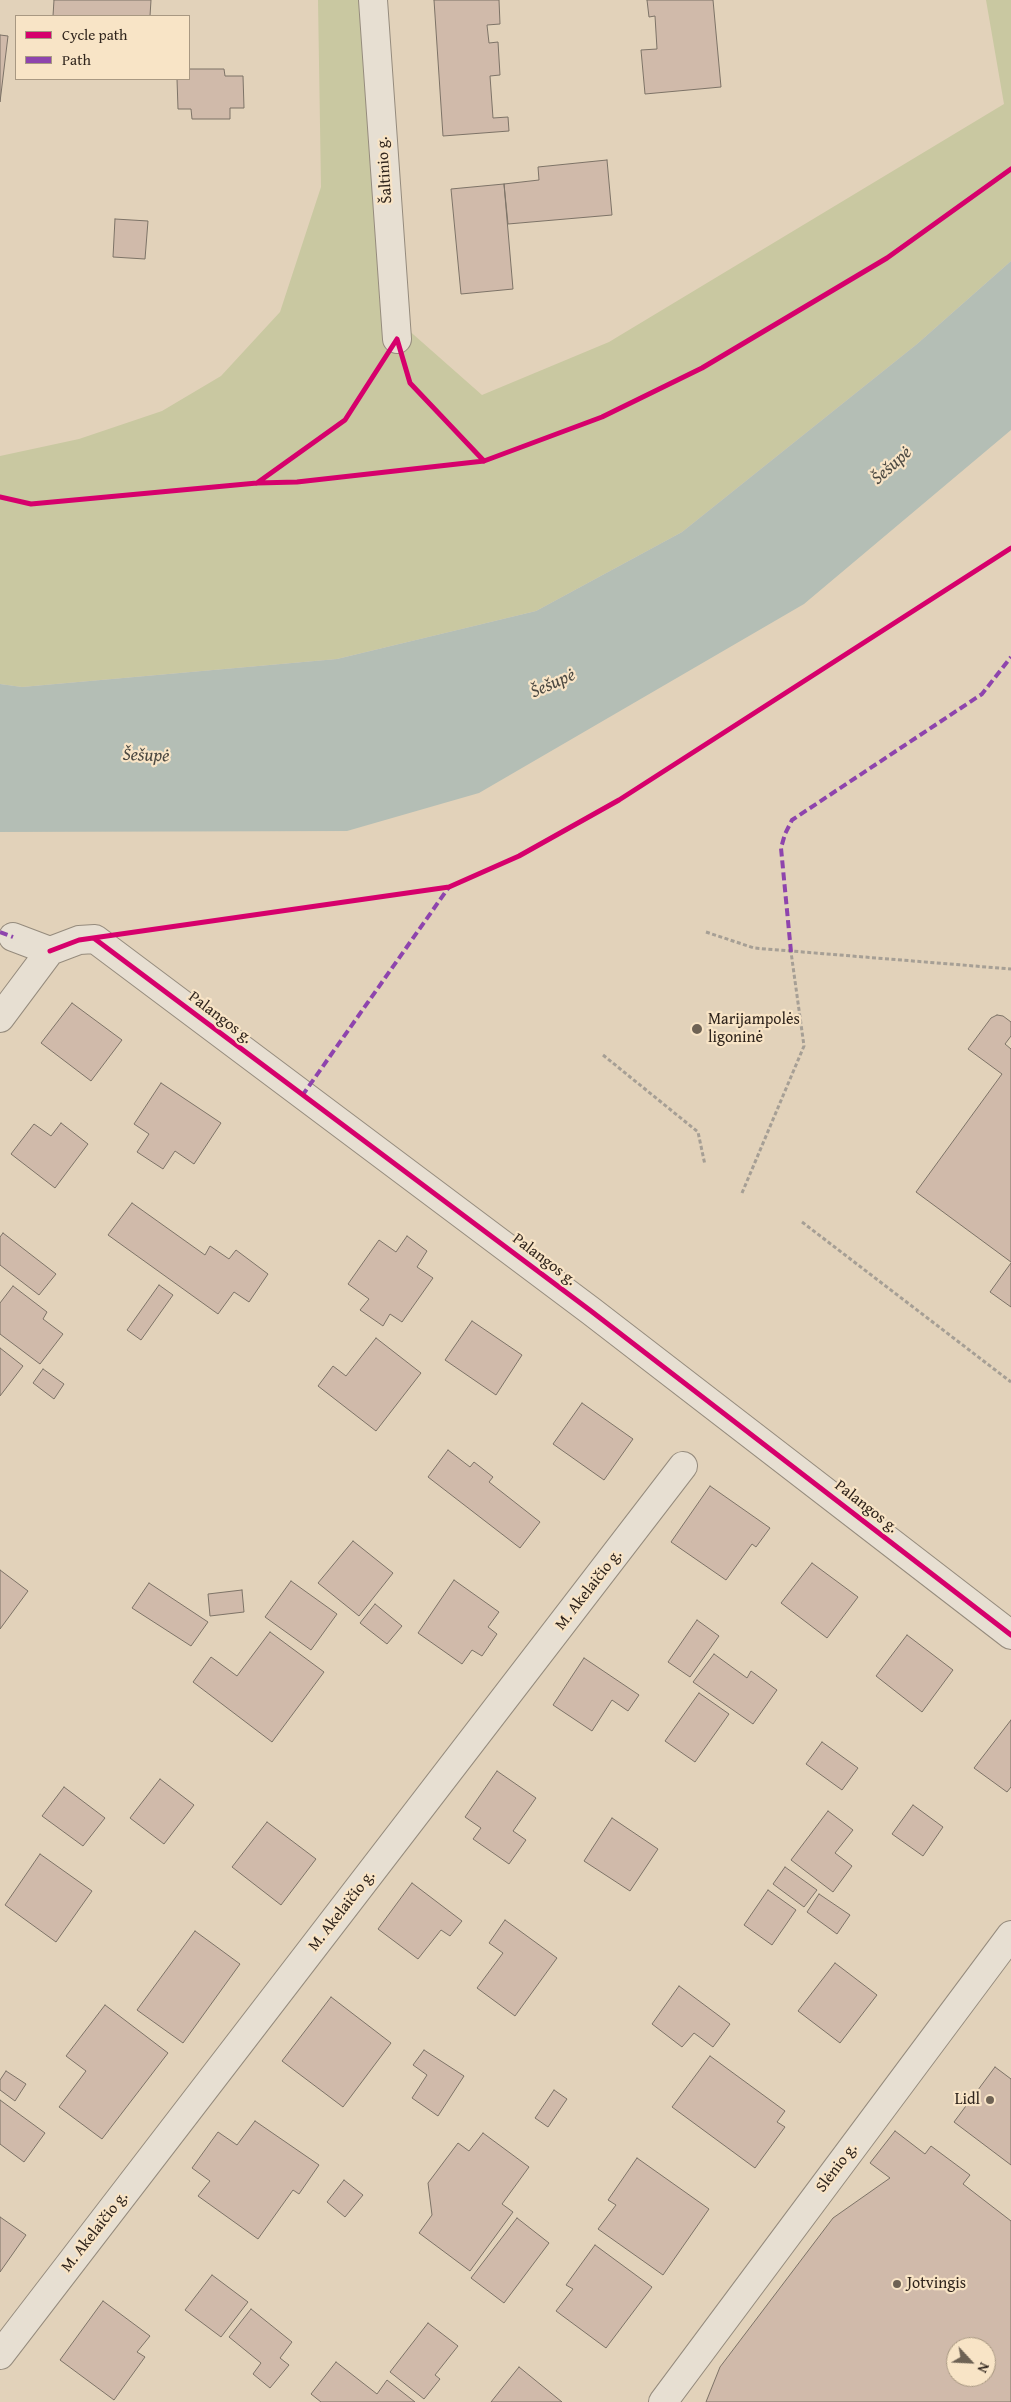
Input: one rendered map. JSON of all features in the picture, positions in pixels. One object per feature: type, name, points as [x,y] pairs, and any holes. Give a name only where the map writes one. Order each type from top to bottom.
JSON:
[{"type":"street","name":"Šaltinio g.","points":[[373,0],[397,339]]},
{"type":"street","points":[[0,1018],[50,951],[13,937]]},
{"type":"street","name":"Palangos g.","points":[[50,951],[80,940],[95,939],[591,1311],[1011,1635]]},
{"type":"street","name":"M. Akelaičio g.","points":[[0,2355],[684,1466]]},
{"type":"street","name":"Slėnio g.","points":[[663,2402],[1011,1935]]},
{"type":"path","points":[[706,932],[754,948],[1011,969]]},
{"type":"path","points":[[742,1193],[804,1046],[791,952]]},
{"type":"path","points":[[603,1055],[698,1132],[705,1165]]},
{"type":"path","points":[[802,1222],[1011,1382]]},
{"type":"green space","points":[[318,0],[360,0],[380,305],[482,395],[609,342],[1004,104],[986,0],[1011,0],[1011,261],[917,344],[682,532],[536,611],[337,659],[22,687],[0,684],[0,456],[79,439],[162,411],[221,376],[280,312],[321,187]]},
{"type":"water","name":"Šešupė","points":[[1011,261],[1011,430],[804,604],[479,793],[347,831],[0,832],[0,684],[22,687],[337,659],[536,611],[682,532],[917,344]]},
{"type":"building","points":[[54,0],[151,0],[150,15],[53,15]]},
{"type":"building","points":[[434,0],[499,0],[500,24],[487,25],[489,43],[498,42],[500,75],[490,76],[493,118],[508,117],[509,131],[443,136]]},
{"type":"building","points":[[647,0],[713,0],[721,87],[645,94],[641,50],[657,49],[655,16],[649,17]]},
{"type":"building","points":[[0,35],[8,36],[0,102]]},
{"type":"building","points":[[190,69],[224,69],[225,76],[243,76],[244,108],[230,108],[230,119],[192,119],[191,109],[178,109],[177,80],[190,80]]},
{"type":"building","points":[[607,160],[612,215],[508,224],[504,184],[539,180],[538,167]]},
{"type":"building","points":[[504,184],[513,289],[461,294],[451,189]]},
{"type":"building","points":[[115,219],[148,221],[145,259],[113,257]]},
{"type":"building","points":[[72,1003],[122,1040],[91,1081],[41,1043]]},
{"type":"building","points":[[997,1015],[1003,1016],[1011,1022],[1011,1036],[1005,1044],[1011,1049],[1011,1262],[916,1192],[1002,1074],[968,1049],[991,1018]]},
{"type":"building","points":[[161,1083],[221,1123],[194,1164],[175,1151],[163,1169],[137,1152],[149,1134],[134,1124]]},
{"type":"building","points":[[61,1123],[88,1144],[55,1188],[11,1154],[34,1124],[51,1136]]},
{"type":"building","points":[[132,1203],[205,1255],[210,1246],[229,1259],[236,1250],[268,1274],[249,1302],[234,1292],[218,1314],[108,1235]]},
{"type":"building","points":[[3,1233],[56,1274],[39,1295],[0,1265],[0,1237]]},
{"type":"building","points":[[407,1236],[427,1251],[417,1267],[433,1278],[402,1322],[390,1314],[383,1326],[360,1310],[369,1299],[348,1284],[379,1240],[396,1252]]},
{"type":"building","points":[[1011,1263],[1011,1307],[990,1292]]},
{"type":"building","points":[[159,1285],[173,1295],[141,1340],[127,1330]]},
{"type":"building","points":[[13,1286],[47,1312],[43,1319],[63,1334],[40,1364],[0,1334],[0,1303]]},
{"type":"building","points":[[472,1321],[522,1355],[496,1395],[445,1360]]},
{"type":"building","points":[[376,1338],[421,1373],[376,1431],[318,1386],[333,1366],[346,1376]]},
{"type":"building","points":[[0,1348],[23,1366],[0,1396]]},
{"type":"building","points":[[43,1369],[64,1384],[54,1399],[33,1383]]},
{"type":"building","points":[[582,1403],[633,1439],[604,1480],[553,1444]]},
{"type":"building","points":[[448,1450],[470,1467],[474,1462],[493,1477],[489,1482],[540,1522],[520,1548],[428,1477]]},
{"type":"building","points":[[710,1486],[770,1528],[756,1547],[752,1544],[726,1580],[671,1542]]},
{"type":"building","points":[[353,1541],[393,1573],[359,1616],[318,1583]]},
{"type":"building","points":[[812,1563],[858,1597],[827,1638],[781,1603]]},
{"type":"building","points":[[0,1570],[28,1591],[0,1629]]},
{"type":"building","points":[[454,1580],[499,1612],[488,1627],[497,1634],[482,1656],[472,1650],[462,1664],[418,1633]]},
{"type":"building","points":[[291,1581],[337,1614],[311,1650],[265,1617]]},
{"type":"building","points":[[149,1583],[208,1622],[191,1646],[132,1608]]},
{"type":"building","points":[[242,1590],[244,1612],[210,1616],[208,1594]]},
{"type":"building","points":[[375,1604],[402,1626],[387,1644],[360,1623]]},
{"type":"building","points":[[697,1620],[719,1636],[690,1677],[668,1662]]},
{"type":"building","points":[[270,1632],[324,1672],[272,1742],[193,1682],[211,1657],[237,1676]]},
{"type":"building","points":[[907,1635],[953,1670],[922,1712],[876,1676]]},
{"type":"building","points":[[714,1654],[747,1678],[751,1671],[777,1690],[753,1724],[693,1682]]},
{"type":"building","points":[[584,1658],[639,1695],[628,1711],[612,1700],[592,1731],[553,1705]]},
{"type":"building","points":[[699,1693],[729,1714],[695,1762],[665,1741]]},
{"type":"building","points":[[1011,1720],[1011,1787],[1007,1792],[974,1768]]},
{"type":"building","points":[[822,1742],[858,1768],[842,1790],[806,1764]]},
{"type":"building","points":[[497,1771],[536,1798],[513,1831],[526,1840],[509,1864],[473,1839],[481,1828],[465,1817]]},
{"type":"building","points":[[160,1779],[194,1805],[164,1844],[130,1818]]},
{"type":"building","points":[[64,1787],[105,1818],[83,1846],[42,1816]]},
{"type":"building","points":[[913,1805],[943,1827],[923,1856],[892,1834]]},
{"type":"building","points":[[828,1811],[853,1830],[835,1853],[852,1866],[833,1892],[791,1860]]},
{"type":"building","points":[[612,1818],[658,1849],[630,1891],[584,1861]]},
{"type":"building","points":[[267,1822],[316,1859],[281,1905],[232,1867]]},
{"type":"building","points":[[40,1854],[92,1891],[56,1942],[5,1905]]},
{"type":"building","points":[[785,1867],[817,1890],[804,1907],[773,1884]]},
{"type":"building","points":[[412,1883],[462,1921],[450,1936],[441,1930],[418,1959],[378,1929]]},
{"type":"building","points":[[768,1890],[796,1910],[772,1945],[744,1925]]},
{"type":"building","points":[[819,1894],[850,1915],[837,1934],[807,1912]]},
{"type":"building","points":[[505,1920],[557,1958],[515,2016],[477,1988],[503,1953],[489,1943]]},
{"type":"building","points":[[195,1931],[240,1964],[183,2043],[137,2010]]},
{"type":"building","points":[[835,1963],[877,1995],[840,2043],[798,2011]]},
{"type":"building","points":[[679,1986],[730,2024],[713,2047],[694,2033],[682,2047],[652,2024]]},
{"type":"building","points":[[331,1997],[391,2043],[343,2107],[282,2061]]},
{"type":"building","points":[[105,2005],[168,2053],[102,2139],[59,2107],[86,2071],[66,2056]]},
{"type":"building","points":[[424,2050],[464,2076],[438,2116],[412,2098],[427,2075],[413,2065]]},
{"type":"building","points":[[710,2056],[785,2111],[777,2122],[785,2127],[755,2168],[672,2107]]},
{"type":"building","name":"Lidl","points":[[995,2067],[1011,2079],[1011,2165],[954,2122]]},
{"type":"building","points":[[6,2071],[26,2084],[15,2101],[0,2090],[0,2080]]},
{"type":"building","points":[[554,2090],[567,2099],[548,2127],[535,2118]]},
{"type":"building","points":[[0,2100],[45,2133],[24,2162],[0,2144]]},
{"type":"building","points":[[255,2121],[319,2165],[299,2194],[293,2190],[258,2239],[198,2196],[210,2181],[192,2168],[218,2132],[237,2145]]},
{"type":"building","name":"Jotvingis","points":[[895,2131],[925,2154],[931,2146],[970,2175],[963,2184],[1011,2221],[1011,2402],[706,2402],[720,2367],[833,2218],[890,2178],[870,2163]]},
{"type":"building","points":[[483,2133],[529,2167],[502,2204],[513,2212],[470,2271],[419,2233],[432,2215],[428,2183],[458,2143],[469,2151]]},
{"type":"building","points":[[637,2158],[709,2209],[663,2275],[598,2229],[616,2205],[608,2200]]},
{"type":"building","points":[[344,2180],[363,2195],[345,2217],[327,2202]]},
{"type":"building","points":[[0,2217],[26,2235],[0,2272]]},
{"type":"building","points":[[517,2218],[549,2243],[504,2303],[471,2278]]},
{"type":"building","points":[[595,2245],[652,2287],[606,2348],[556,2311],[573,2289],[566,2285]]},
{"type":"building","points":[[212,2275],[248,2302],[221,2337],[185,2310]]},
{"type":"building","points":[[103,2301],[150,2336],[137,2352],[145,2357],[114,2400],[60,2360]]},
{"type":"building","points":[[251,2309],[292,2342],[280,2358],[289,2365],[270,2388],[253,2374],[261,2363],[229,2337]]},
{"type":"building","points":[[428,2323],[458,2346],[435,2375],[440,2379],[424,2399],[390,2372]]},
{"type":"building","points":[[336,2362],[377,2394],[387,2380],[415,2402],[321,2402],[311,2394]]},
{"type":"building","points":[[519,2367],[562,2402],[491,2402]]},
{"type":"marked path","points":[[791,952],[781,848],[792,820],[982,694],[1011,657]]},
{"type":"marked path","points":[[302,1096],[449,887]]},
{"type":"marked path","points":[[0,932],[13,937]]},
{"type":"cycle path","points":[[0,497],[31,504],[257,483],[297,482],[484,461],[602,417],[702,368],[887,258],[1011,169]]},
{"type":"cycle path","points":[[257,483],[345,420],[397,339],[410,383],[484,461]]},
{"type":"cycle path","points":[[50,951],[79,940],[449,887],[519,856],[619,800],[1011,548]]},
{"type":"cycle path","points":[[95,939],[591,1311],[1011,1635]]},
{"type":"place","name":"Marijampolės ligoninė","points":[[697,1029]]},
{"type":"place","name":"Lidl","points":[[990,2100]]},
{"type":"place","name":"Jotvingis","points":[[897,2284]]}]
